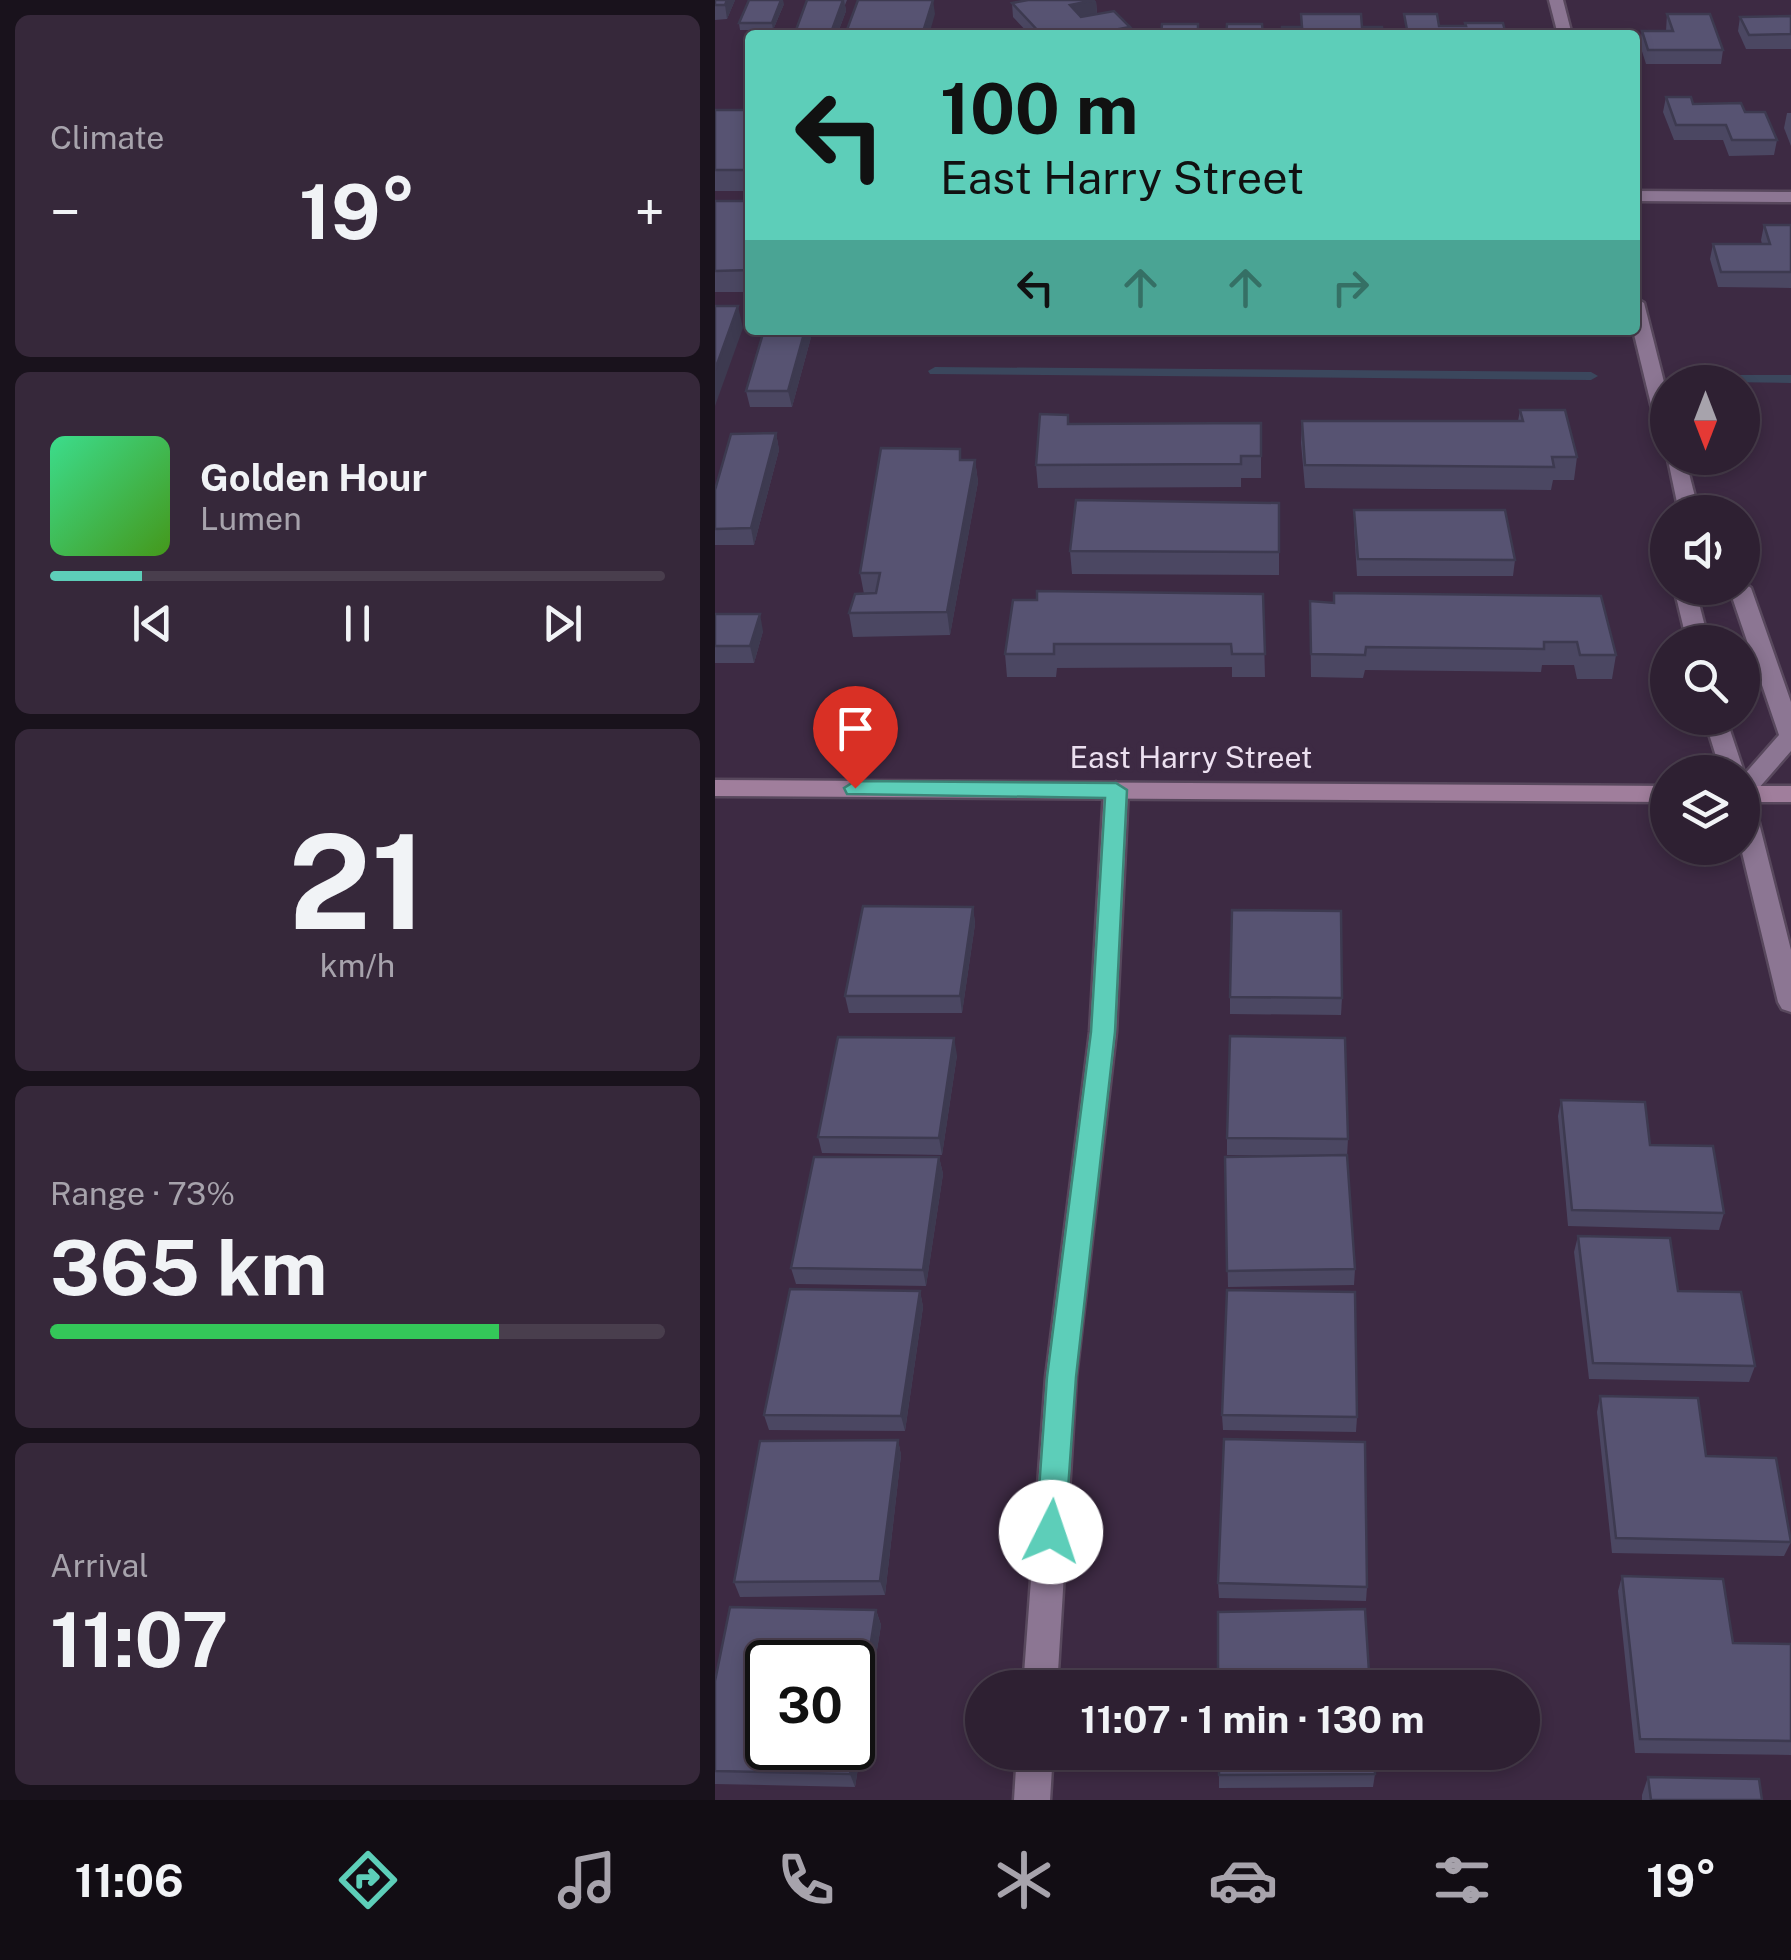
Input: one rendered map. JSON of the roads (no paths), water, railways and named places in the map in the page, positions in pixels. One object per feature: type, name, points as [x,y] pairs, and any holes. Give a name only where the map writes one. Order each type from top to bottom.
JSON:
[{"type":"main road","name":"East Harry Street","points":[[715,788],[1650,794]]},
{"type":"main road","points":[[1760,793],[1791,794]]},
{"type":"street","points":[[1556,0],[1564,30]]},
{"type":"street","points":[[1640,196],[1791,197]]},
{"type":"street","points":[[1640,322],[1651,365]]},
{"type":"street","points":[[1746,605],[1791,735],[1760,772]]},
{"type":"street","points":[[1041,1670],[1061,1377],[1103,1032],[1116,790]]},
{"type":"street","points":[[1757,865],[1791,1002]]},
{"type":"street","points":[[1032,1800],[1034,1770]]},
{"type":"waterway","points":[[935,371],[1591,376]]},
{"type":"waterway","points":[[1760,379],[1791,379]]}]
